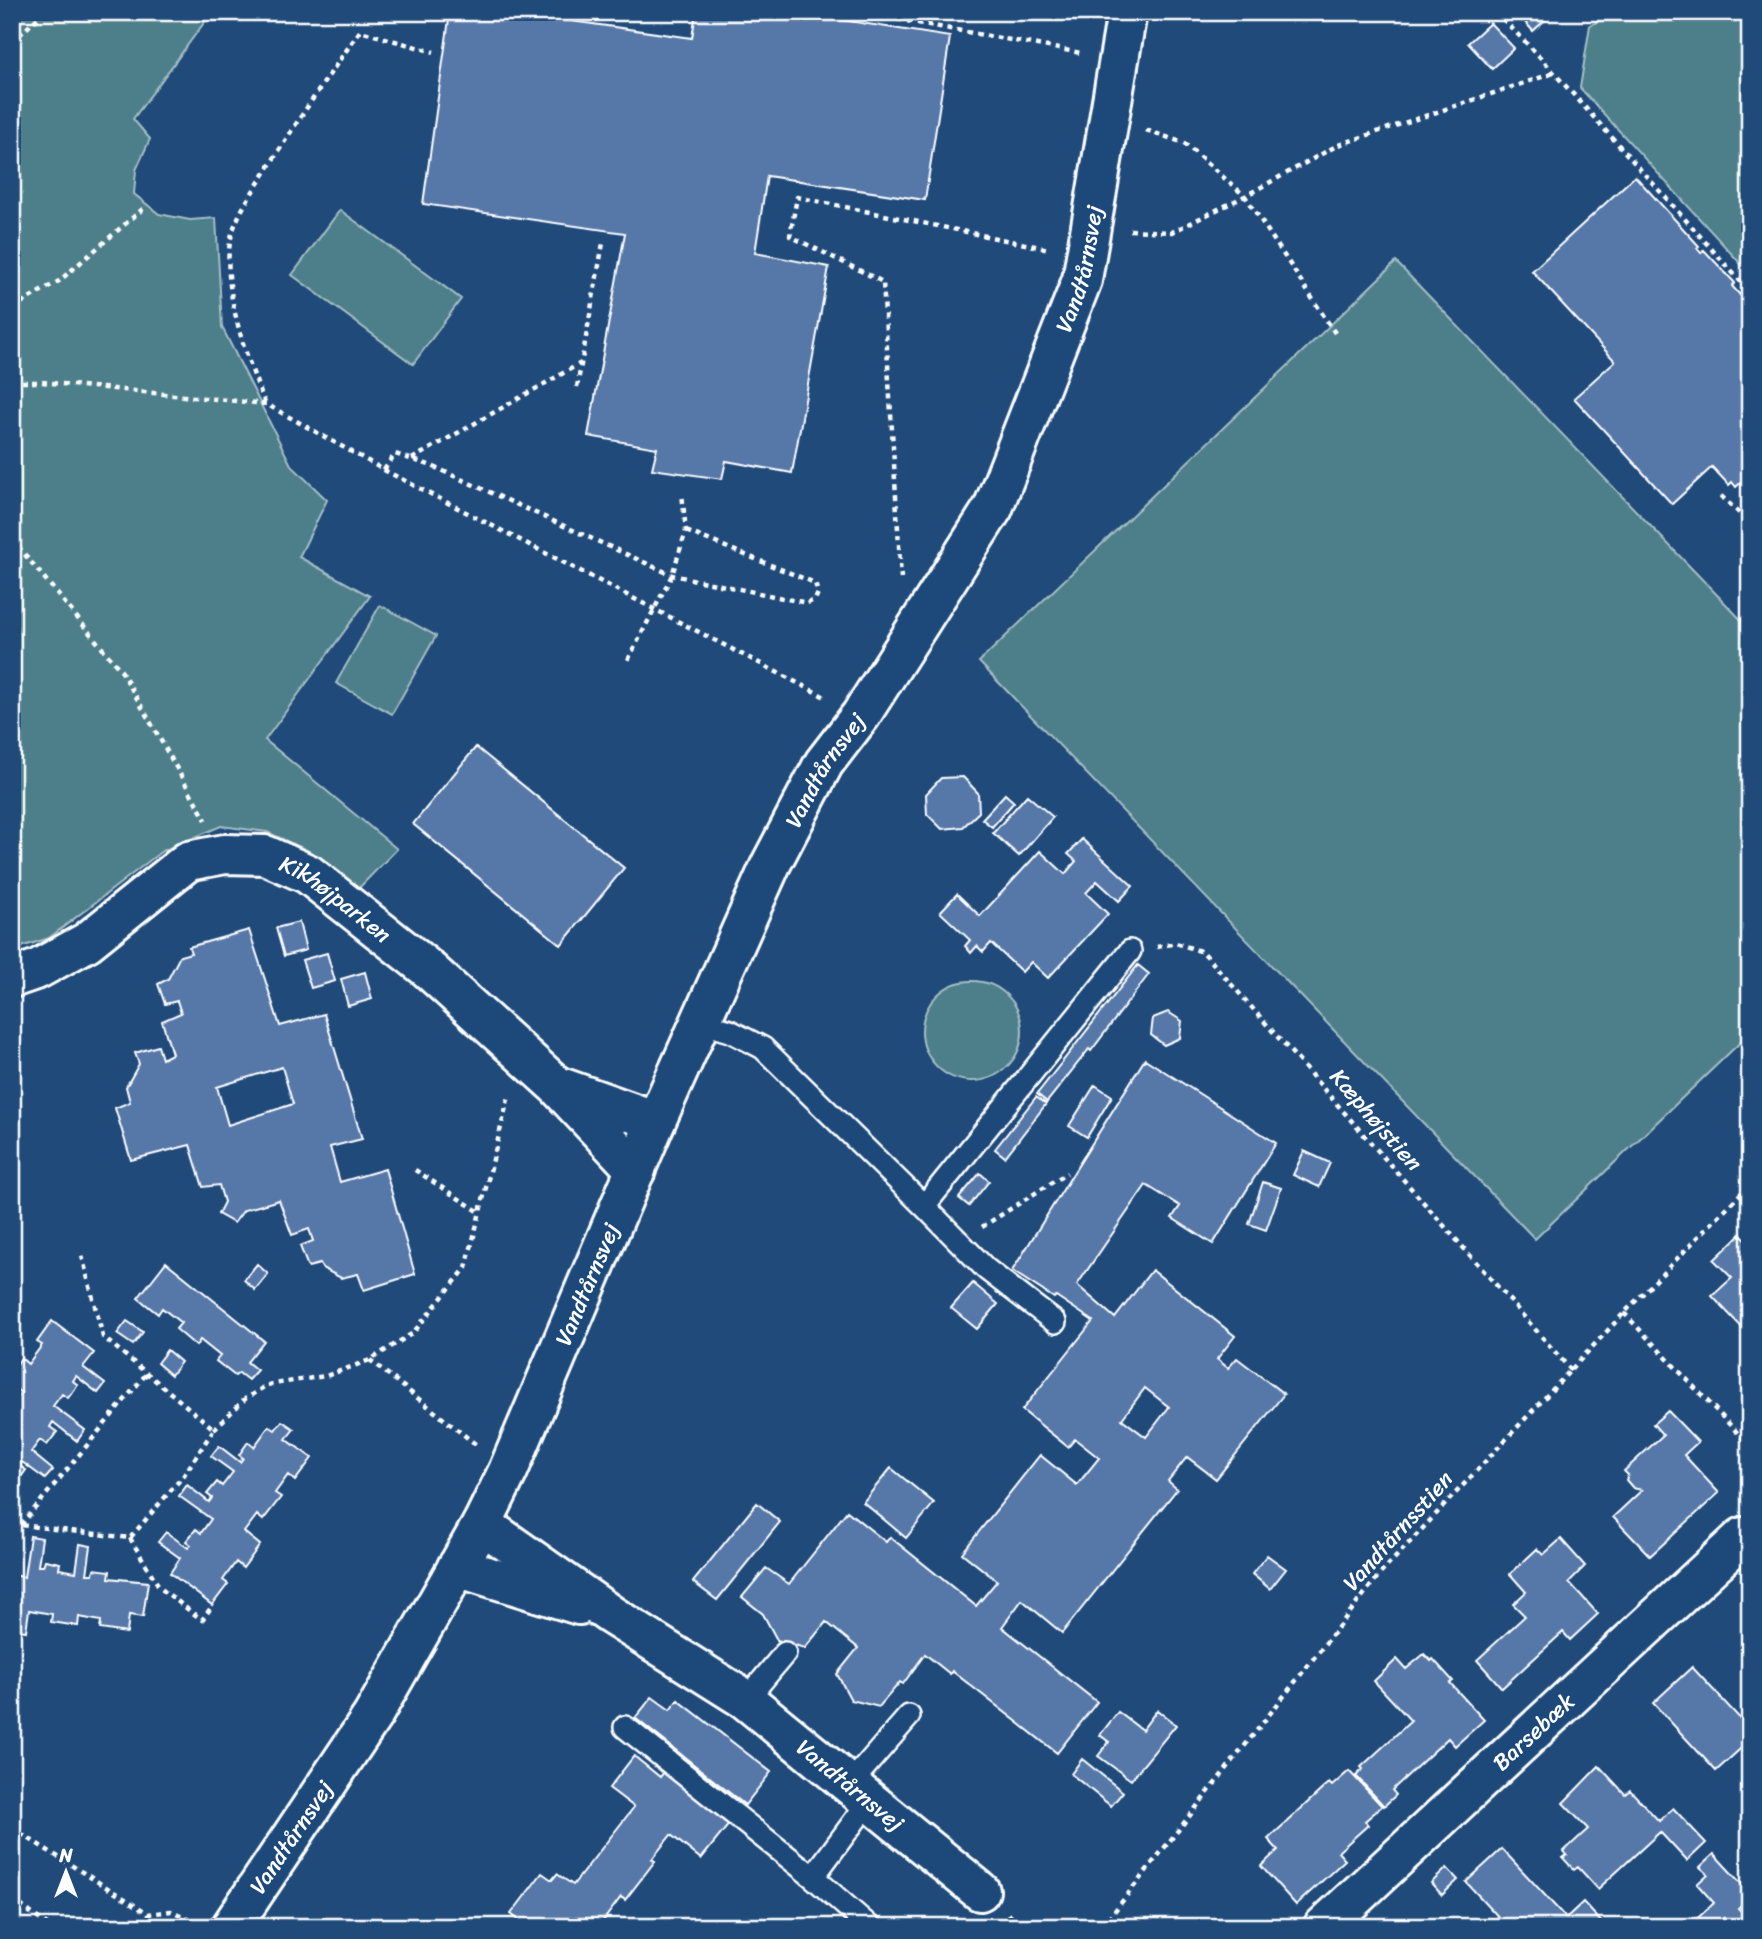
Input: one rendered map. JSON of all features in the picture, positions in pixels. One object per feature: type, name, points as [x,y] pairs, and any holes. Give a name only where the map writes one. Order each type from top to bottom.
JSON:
[{"type":"street","name":"Vandtårnsvej","points":[[231,1927],[373,1715],[482,1524],[508,1471],[656,1121],[771,864],[824,763],[861,715],[993,508],[1082,280],[1127,12]]},
{"type":"street","name":"Kikhøjparken","points":[[12,978],[38,969],[87,942],[188,861],[225,854],[265,855],[308,874],[427,968],[558,1086],[636,1170]]},
{"type":"street","name":"Kikhøjparken","points":[[558,1086],[656,1121]]},
{"type":"street","name":"Vandtårnsvej","points":[[482,1524],[611,1615],[746,1700],[980,1891]]},
{"type":"street","name":"Barsebæk","points":[[1323,1927],[1743,1537]]},
{"type":"street","name":"Vandtårnsvej","points":[[457,1567],[611,1615]]},
{"type":"lane","points":[[924,1206],[1130,951]]},
{"type":"lane","points":[[700,1022],[730,1031],[763,1048],[986,1269],[1055,1322]]},
{"type":"lane","points":[[746,1700],[785,1653]]},
{"type":"lane","points":[[813,1877],[860,1792],[909,1716]]},
{"type":"lane","points":[[625,1727],[813,1877],[870,1927]]},
{"type":"path","points":[[12,42],[44,12]]},
{"type":"path","points":[[858,12],[1081,53],[1083,40]]},
{"type":"path","points":[[1496,12],[1750,292]]},
{"type":"path","points":[[266,404],[248,365],[230,279],[231,238],[241,214],[308,104],[360,31],[434,52]]},
{"type":"path","points":[[1090,228],[1172,232],[1338,145],[1554,73]]},
{"type":"path","points":[[1109,116],[1184,143],[1245,195],[1335,333]]},
{"type":"path","points":[[930,608],[905,592],[900,572],[883,282],[790,236],[797,197],[1050,250]]},
{"type":"path","points":[[12,309],[59,281],[145,207]]},
{"type":"path","points":[[1048,261],[1052,236]]},
{"type":"path","points":[[577,387],[603,243]]},
{"type":"path","points":[[411,459],[581,363]]},
{"type":"path","points":[[12,382],[42,382],[266,404],[384,470],[861,715]]},
{"type":"path","points":[[384,470],[395,454],[432,466],[672,575],[807,603],[815,600],[818,593],[815,583],[686,531]]},
{"type":"path","points":[[628,660],[672,575],[686,531],[681,493]]},
{"type":"path","points":[[1721,496],[1750,523]]},
{"type":"path","points":[[12,539],[122,672],[225,854]]},
{"type":"path","name":"Kæphøjstien","points":[[1130,951],[1176,943],[1203,952],[1571,1370]]},
{"type":"path","points":[[130,1538],[184,1475],[215,1429],[245,1399],[267,1385],[326,1376],[370,1360],[413,1333],[466,1268],[520,1050]]},
{"type":"path","points":[[415,1170],[481,1213]]},
{"type":"path","points":[[959,1242],[1067,1173]]},
{"type":"path","name":"Vandtårnsstien","points":[[1102,1927],[1380,1574],[1624,1313],[1750,1184]]},
{"type":"path","points":[[81,1252],[103,1337],[215,1429]]},
{"type":"path","points":[[1624,1313],[1750,1446]]},
{"type":"path","points":[[370,1360],[508,1471]]},
{"type":"path","points":[[21,1525],[146,1373]]},
{"type":"path","points":[[12,1524],[130,1538]]},
{"type":"path","points":[[130,1538],[160,1588],[202,1620],[210,1609]]},
{"type":"path","points":[[12,1828],[149,1914],[171,1911],[206,1927]]},
{"type":"path","points":[[12,1899],[50,1927]]},
{"type":"green space","points":[[12,12],[212,12],[133,119],[150,139],[136,170],[134,194],[159,214],[190,220],[216,218],[222,327],[291,465],[327,500],[299,557],[370,596],[265,740],[397,849],[356,891],[307,850],[267,832],[221,826],[162,851],[49,938],[12,950]]},
{"type":"green space","points":[[1619,12],[1750,12],[1750,274],[1580,88],[1590,25]]},
{"type":"green space","points":[[340,210],[461,299],[413,364],[292,275]]},
{"type":"green space","points":[[1396,262],[1750,629],[1750,1033],[1535,1239],[979,662]]},
{"type":"green space","points":[[380,605],[436,636],[392,714],[336,683]]},
{"type":"green space","points":[[972,981],[1000,989],[1014,1003],[1022,1031],[1014,1059],[1000,1073],[972,1081],[944,1073],[930,1059],[922,1031],[930,1003],[944,989]]},
{"type":"building","points":[[450,12],[508,12],[692,38],[696,12],[792,12],[950,37],[925,200],[767,176],[755,253],[829,267],[792,473],[726,461],[722,479],[652,469],[657,448],[588,436],[625,233],[423,204]]},
{"type":"building","points":[[1516,12],[1554,12],[1533,31]]},
{"type":"building","points":[[1490,23],[1514,48],[1492,69],[1468,43]]},
{"type":"building","points":[[1635,176],[1699,246],[1697,248],[1701,253],[1704,250],[1735,283],[1732,286],[1740,295],[1742,292],[1750,300],[1750,474],[1736,487],[1732,482],[1729,485],[1712,467],[1672,504],[1574,398],[1615,361],[1532,271]]},
{"type":"building","points":[[476,747],[624,868],[561,945],[413,824]]},
{"type":"building","points":[[963,777],[978,793],[979,812],[963,827],[942,829],[927,814],[926,794],[941,778]]},
{"type":"building","points":[[1005,794],[1014,802],[992,827],[982,819]]},
{"type":"building","points":[[1027,795],[1053,817],[1019,856],[993,833]]},
{"type":"building","points":[[1082,839],[1133,886],[1119,901],[1097,881],[1086,893],[1108,914],[1048,978],[1031,962],[1022,972],[991,943],[983,952],[977,946],[971,953],[965,946],[970,940],[940,912],[957,894],[980,916],[1040,851],[1065,874],[1076,861],[1068,854]]},
{"type":"building","points":[[299,922],[306,950],[284,956],[276,928]]},
{"type":"building","points":[[249,930],[280,1026],[324,1014],[362,1139],[330,1147],[340,1182],[385,1169],[415,1274],[364,1290],[358,1274],[341,1278],[322,1268],[320,1264],[308,1267],[300,1246],[313,1241],[309,1229],[292,1235],[279,1200],[244,1210],[234,1223],[218,1214],[224,1202],[219,1185],[203,1187],[190,1145],[131,1160],[115,1108],[130,1102],[126,1087],[139,1064],[135,1053],[158,1046],[162,1059],[172,1054],[162,1021],[181,1013],[177,1001],[165,1004],[158,984],[168,979],[180,956],[191,953],[189,947]],"holes":[[[282,1067],[293,1104],[228,1125],[217,1087]]]},
{"type":"building","points":[[327,953],[335,981],[311,988],[302,960]]},
{"type":"building","points":[[1138,965],[1149,974],[1091,1051],[1089,1049],[1047,1102],[1037,1094]]},
{"type":"building","points":[[365,972],[372,999],[348,1006],[341,979]]},
{"type":"building","points":[[1168,1012],[1182,1021],[1180,1038],[1164,1045],[1151,1035],[1153,1018]]},
{"type":"building","points":[[1145,1059],[1276,1143],[1213,1244],[1172,1218],[1180,1206],[1146,1185],[1077,1285],[1115,1318],[1152,1270],[1235,1336],[1217,1359],[1228,1368],[1237,1358],[1284,1394],[1216,1479],[1187,1457],[1168,1481],[1177,1489],[1062,1633],[1022,1600],[1002,1627],[1097,1702],[1057,1753],[952,1671],[950,1674],[925,1654],[903,1684],[900,1682],[879,1707],[851,1700],[837,1674],[858,1648],[826,1622],[805,1648],[777,1640],[763,1614],[742,1597],[766,1568],[789,1584],[847,1511],[886,1542],[890,1537],[976,1606],[997,1581],[962,1553],[1040,1455],[1077,1485],[1099,1458],[1075,1439],[1068,1447],[1022,1410],[1093,1321],[1012,1271]],"holes":[[[1145,1388],[1169,1407],[1146,1437],[1122,1419]]]},
{"type":"building","points":[[1095,1085],[1112,1096],[1087,1137],[1069,1126]]},
{"type":"building","points":[[1036,1097],[1046,1104],[1005,1157],[995,1149]]},
{"type":"building","points":[[1304,1151],[1330,1163],[1319,1187],[1293,1175]]},
{"type":"building","points":[[980,1173],[989,1181],[969,1206],[959,1198]]},
{"type":"building","points":[[1263,1182],[1281,1188],[1266,1230],[1249,1224]]},
{"type":"building","points":[[1741,1234],[1750,1244],[1750,1336],[1712,1296],[1732,1278],[1714,1260]]},
{"type":"building","points":[[166,1262],[264,1341],[247,1362],[257,1370],[248,1380],[239,1373],[235,1376],[216,1361],[220,1356],[200,1340],[196,1346],[176,1329],[181,1323],[162,1308],[158,1314],[138,1298]]},
{"type":"building","points":[[257,1264],[268,1274],[255,1290],[244,1280]]},
{"type":"building","points":[[973,1283],[998,1304],[977,1329],[951,1308]]},
{"type":"building","points":[[52,1321],[94,1353],[83,1367],[105,1384],[98,1393],[76,1376],[73,1381],[78,1385],[68,1398],[62,1394],[53,1406],[85,1430],[77,1441],[53,1422],[50,1427],[57,1432],[47,1445],[40,1440],[31,1452],[53,1470],[45,1479],[22,1462],[20,1466],[26,1470],[16,1484],[12,1481],[12,1404],[21,1393],[12,1386],[12,1371],[21,1358],[28,1364],[42,1345],[37,1342]]},
{"type":"building","points":[[127,1321],[143,1332],[133,1345],[117,1334]]},
{"type":"building","points":[[167,1350],[181,1362],[171,1375],[157,1363]]},
{"type":"building","points":[[1668,1411],[1698,1442],[1684,1455],[1719,1493],[1650,1556],[1613,1517],[1642,1490],[1633,1488],[1626,1480],[1628,1475],[1624,1471],[1663,1435],[1653,1424]]},
{"type":"building","points":[[282,1421],[294,1429],[286,1439],[312,1458],[295,1481],[288,1475],[275,1493],[281,1497],[263,1520],[257,1515],[244,1532],[260,1545],[243,1568],[236,1562],[223,1580],[228,1584],[212,1605],[170,1573],[180,1558],[158,1542],[166,1532],[188,1548],[191,1545],[186,1541],[196,1529],[201,1533],[211,1519],[179,1496],[187,1485],[209,1502],[212,1498],[207,1494],[217,1482],[222,1486],[233,1472],[211,1456],[219,1446],[240,1462],[243,1458],[239,1455],[248,1442],[254,1447],[269,1426],[275,1430]]},
{"type":"building","points":[[891,1468],[934,1503],[906,1538],[863,1502]]},
{"type":"building","points":[[757,1503],[780,1522],[717,1600],[693,1582]]},
{"type":"building","points":[[30,1536],[42,1538],[38,1566],[43,1566],[45,1560],[60,1563],[59,1569],[76,1572],[80,1544],[91,1546],[87,1574],[93,1574],[94,1569],[110,1571],[109,1578],[148,1582],[143,1617],[129,1615],[127,1633],[100,1629],[101,1621],[79,1617],[78,1626],[51,1622],[52,1614],[29,1610],[26,1631],[12,1629],[12,1575],[24,1577]]},
{"type":"building","points":[[1561,1539],[1585,1566],[1569,1582],[1598,1614],[1570,1640],[1563,1632],[1502,1688],[1477,1660],[1525,1616],[1513,1604],[1526,1592],[1510,1574],[1537,1549],[1543,1555]]},
{"type":"building","points":[[1267,1555],[1286,1569],[1270,1589],[1252,1574]]},
{"type":"building","points":[[1424,1654],[1431,1661],[1433,1659],[1453,1681],[1450,1683],[1484,1720],[1455,1746],[1448,1738],[1392,1790],[1396,1795],[1384,1806],[1356,1776],[1363,1769],[1361,1767],[1411,1721],[1374,1681],[1397,1659],[1406,1669]]},
{"type":"building","points":[[1692,1667],[1746,1725],[1750,1722],[1750,1740],[1716,1771],[1653,1703]]},
{"type":"building","points":[[652,1697],[670,1710],[678,1700],[771,1772],[745,1805],[635,1718]]},
{"type":"building","points":[[1157,1710],[1176,1725],[1131,1780],[1098,1756],[1109,1742],[1100,1735],[1118,1712],[1142,1730]]},
{"type":"building","points":[[634,1756],[660,1777],[664,1772],[730,1823],[701,1859],[671,1835],[625,1900],[621,1897],[603,1921],[610,1927],[517,1927],[521,1922],[511,1914],[542,1873],[552,1880],[557,1874],[573,1885],[634,1807],[609,1788]]},
{"type":"building","points":[[1082,1759],[1123,1792],[1111,1806],[1071,1774]]},
{"type":"building","points":[[1599,1766],[1625,1794],[1630,1790],[1659,1821],[1673,1808],[1706,1843],[1687,1861],[1660,1832],[1598,1889],[1578,1867],[1574,1870],[1563,1858],[1567,1855],[1564,1851],[1588,1829],[1563,1803]]},
{"type":"building","points":[[1349,1771],[1382,1806],[1365,1821],[1368,1825],[1338,1852],[1345,1860],[1296,1905],[1261,1866],[1278,1850],[1268,1839],[1329,1783],[1332,1786]]},
{"type":"building","points":[[1502,1849],[1566,1918],[1583,1902],[1606,1927],[1503,1927],[1505,1924],[1466,1882]]},
{"type":"building","points":[[1714,1854],[1750,1893],[1750,1897],[1738,1908],[1750,1920],[1750,1927],[1688,1927],[1714,1903],[1697,1884],[1708,1874],[1700,1867]]},
{"type":"building","points":[[1447,1868],[1458,1880],[1442,1895],[1431,1883]]}]
